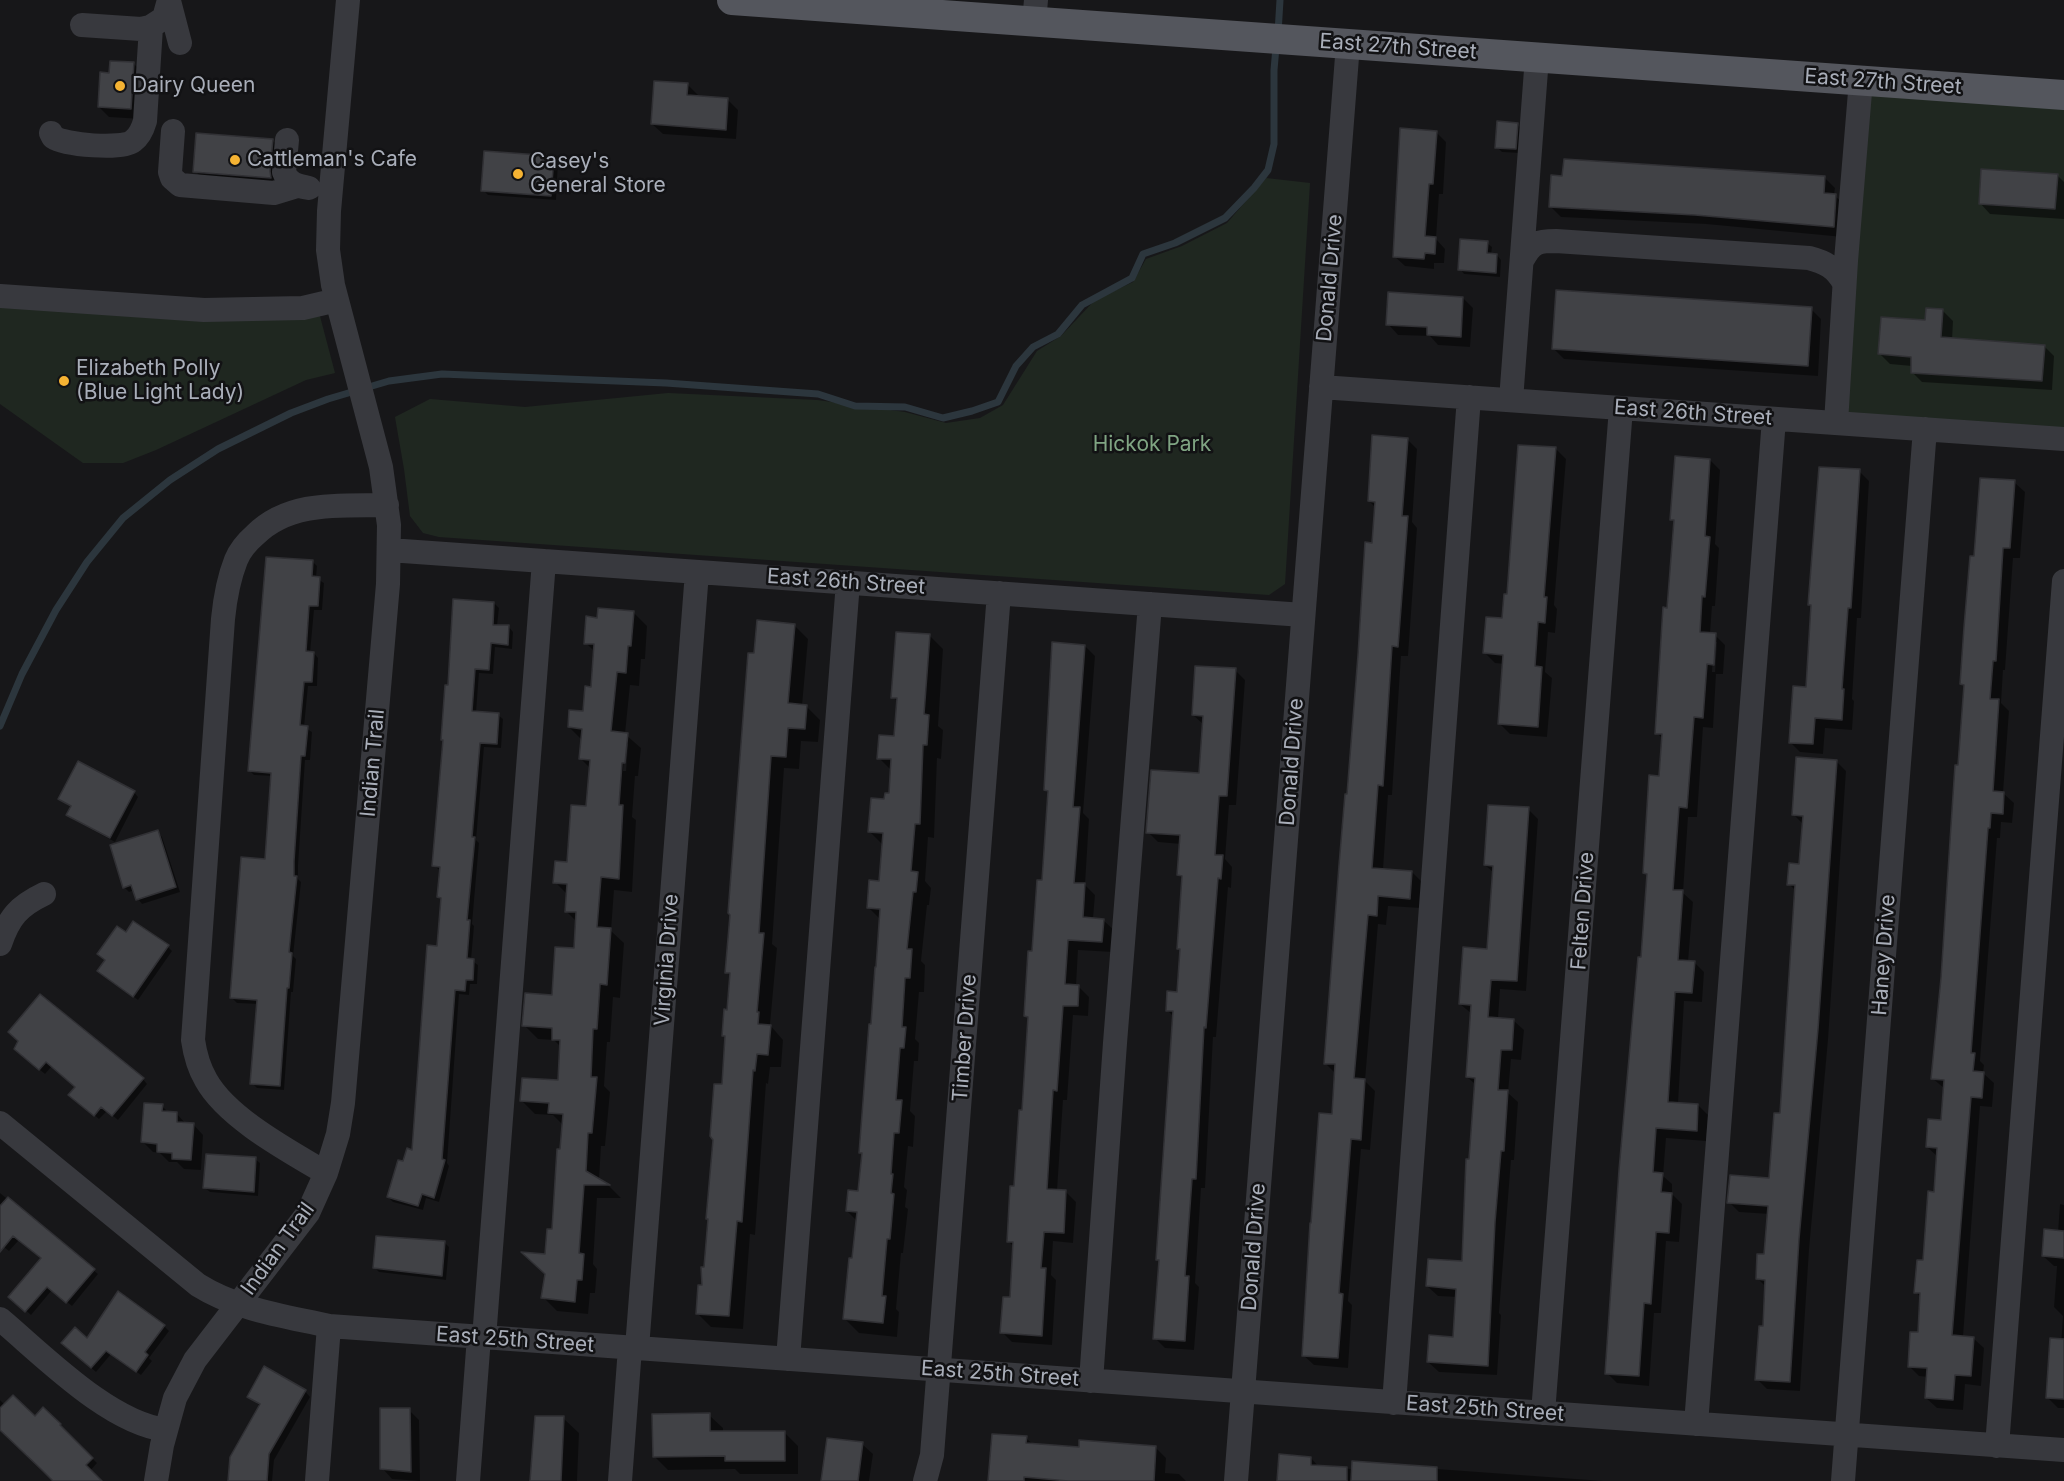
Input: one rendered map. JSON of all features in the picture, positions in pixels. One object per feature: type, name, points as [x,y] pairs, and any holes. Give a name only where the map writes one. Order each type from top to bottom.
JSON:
[{"type":"main road","name":"East 27th Street","points":[[732,0],[1035,11],[1239,36],[2064,95]]},
{"type":"street","points":[[82,25],[151,27],[164,18],[169,0]]},
{"type":"street","points":[[169,0],[180,43]]},
{"type":"street","name":"Indian Trail","points":[[156,1481],[166,1430],[176,1398],[195,1360],[308,1213],[326,1173],[338,1134],[343,1103],[388,584],[389,550],[387,505],[381,467],[337,300],[328,250],[330,192],[348,0]]},
{"type":"street","points":[[51,133],[53,138],[63,142],[119,146],[134,141],[145,121],[151,27]]},
{"type":"street","name":"Donald Drive","points":[[1236,1481],[1348,44]]},
{"type":"street","points":[[1511,400],[1537,57]]},
{"type":"street","points":[[1836,423],[1844,283],[1861,80]]},
{"type":"street","points":[[173,131],[170,172],[172,178],[180,185],[274,193],[297,186]]},
{"type":"street","points":[[287,140],[284,172],[288,180],[297,186],[330,192]]},
{"type":"street","points":[[1527,206],[1545,231],[1582,242]]},
{"type":"street","points":[[1523,259],[1531,246],[1542,241],[1809,258],[1834,252],[1848,234]]},
{"type":"street","points":[[1809,258],[1831,267],[1844,283]]},
{"type":"street","points":[[0,296],[204,310],[303,308],[337,300]]},
{"type":"street","name":"East 26th Street","points":[[1321,387],[2064,439]]},
{"type":"street","points":[[1394,1403],[1469,397]]},
{"type":"street","name":"Felten Drive","points":[[1543,1413],[1621,408]]},
{"type":"street","points":[[1696,1424],[1774,419]]},
{"type":"street","name":"Haney Drive","points":[[1843,1481],[1925,429]]},
{"type":"street","points":[[326,1173],[229,1109],[206,1081],[193,1041],[223,619],[227,589],[236,559],[243,547],[263,526],[292,512],[310,507],[387,505]]},
{"type":"street","name":"East 26th Street","points":[[389,550],[1303,615]]},
{"type":"street","points":[[468,1481],[482,1337],[544,561]]},
{"type":"street","name":"Virginia Drive","points":[[620,1481],[697,572]]},
{"type":"street","points":[[1997,1446],[2064,581]]},
{"type":"street","points":[[788,1359],[848,582]]},
{"type":"street","name":"Timber Drive","points":[[925,1481],[932,1455],[999,593]]},
{"type":"street","points":[[1091,1381],[1150,604]]},
{"type":"street","points":[[0,944],[8,924],[20,907],[44,894]]},
{"type":"street","name":"East 25th Street","points":[[0,1123],[198,1285],[217,1297],[329,1326],[2064,1450]]},
{"type":"street","points":[[0,1319],[91,1396],[140,1425],[166,1430]]},
{"type":"street","points":[[317,1481],[329,1326]]},
{"type":"green space","points":[[1861,80],[2064,95],[2064,439],[1836,423]]},
{"type":"green space","name":"Hickok Park","points":[[1266,178],[1310,183],[1285,584],[1269,595],[439,537],[423,533],[410,516],[395,417],[430,399],[525,407],[668,393],[817,400],[905,412],[946,423],[980,418],[1003,405],[1037,351],[1061,336],[1095,300],[1133,282],[1146,259],[1182,246],[1227,223]]},
{"type":"green space","points":[[0,296],[317,305],[335,373],[306,380],[123,463],[83,463],[0,404]]},
{"type":"building","name":"Dairy Queen","points":[[110,61],[134,62],[131,109],[98,107],[100,72],[109,73]]},
{"type":"building","points":[[654,81],[688,83],[687,95],[728,98],[726,130],[651,124]]},
{"type":"building","points":[[1497,121],[1518,123],[1516,149],[1495,148]]},
{"type":"building","points":[[1400,128],[1437,131],[1433,184],[1429,184],[1425,236],[1436,237],[1435,254],[1425,253],[1424,259],[1393,257]]},
{"type":"building","name":"Cattleman's Cafe","points":[[196,133],[273,139],[271,178],[193,172]]},
{"type":"building","name":"Casey's General Store","points":[[484,151],[554,156],[551,196],[481,191]]},
{"type":"building","points":[[1564,159],[1825,176],[1824,193],[1836,194],[1834,227],[1695,215],[1549,207],[1551,175],[1562,176]]},
{"type":"building","points":[[1981,169],[2058,174],[2055,209],[1979,204]]},
{"type":"building","points":[[1460,239],[1488,241],[1487,253],[1497,254],[1496,273],[1458,270]]},
{"type":"building","points":[[1556,290],[1812,307],[1808,366],[1552,349]]},
{"type":"building","points":[[1388,292],[1463,297],[1461,337],[1427,335],[1427,327],[1386,325]]},
{"type":"building","points":[[1926,308],[1943,309],[1941,337],[2045,345],[2042,381],[1911,373],[1911,357],[1878,354],[1881,317],[1925,320]]},
{"type":"building","points":[[1372,435],[1408,438],[1402,516],[1408,516],[1398,647],[1392,646],[1383,786],[1378,785],[1372,868],[1412,871],[1410,899],[1378,896],[1377,916],[1368,915],[1354,1078],[1365,1079],[1361,1140],[1351,1139],[1339,1293],[1343,1294],[1338,1358],[1302,1356],[1319,1113],[1332,1114],[1335,1064],[1324,1064],[1358,655],[1365,542],[1372,543],[1375,502],[1368,501]]},
{"type":"building","points":[[1518,445],[1556,447],[1544,597],[1547,597],[1545,623],[1538,622],[1535,666],[1542,667],[1538,727],[1498,724],[1503,655],[1483,653],[1486,617],[1502,618],[1504,594],[1507,594]]},
{"type":"building","points":[[1675,456],[1710,459],[1705,536],[1710,537],[1700,632],[1716,633],[1714,665],[1707,664],[1703,718],[1694,717],[1687,808],[1679,807],[1673,890],[1683,890],[1678,960],[1695,961],[1692,993],[1675,992],[1668,1102],[1698,1104],[1697,1131],[1656,1128],[1653,1172],[1663,1173],[1661,1192],[1672,1193],[1669,1233],[1656,1232],[1651,1304],[1644,1303],[1639,1376],[1605,1374],[1619,1170],[1638,957],[1641,957],[1647,874],[1643,873],[1649,775],[1659,776],[1662,734],[1655,734],[1663,607],[1667,608],[1674,520],[1670,520]]},
{"type":"building","points":[[1819,467],[1860,469],[1851,608],[1848,608],[1842,689],[1844,689],[1842,720],[1815,718],[1813,744],[1789,743],[1793,686],[1806,687],[1811,605],[1808,605]]},
{"type":"building","points":[[1980,478],[2015,480],[2010,548],[2003,548],[1996,661],[1993,661],[1990,699],[1999,699],[1993,791],[2004,792],[2003,814],[1991,813],[1990,828],[1988,828],[1971,1053],[1975,1053],[1973,1071],[1984,1072],[1982,1098],[1971,1097],[1952,1335],[1974,1337],[1971,1376],[1955,1375],[1953,1400],[1925,1398],[1927,1368],[1908,1367],[1910,1332],[1918,1332],[1920,1293],[1914,1293],[1917,1260],[1923,1260],[1928,1191],[1934,1192],[1937,1148],[1926,1147],[1928,1119],[1941,1120],[1944,1080],[1931,1079],[1941,978],[1955,765],[1958,765],[1964,685],[1960,684],[1964,627],[1970,556],[1974,556]]},
{"type":"building","points":[[266,557],[313,560],[312,576],[320,577],[318,606],[309,606],[306,651],[314,652],[312,682],[304,682],[300,725],[308,726],[305,756],[301,756],[294,861],[294,876],[297,876],[289,952],[292,953],[289,988],[287,988],[280,1086],[250,1084],[257,1000],[230,998],[241,857],[265,859],[271,773],[248,771]]},
{"type":"building","points":[[453,599],[494,602],[493,625],[509,625],[508,645],[491,643],[489,670],[475,669],[472,711],[499,713],[497,744],[480,743],[472,837],[475,837],[467,920],[470,920],[467,958],[474,959],[473,980],[466,980],[465,991],[455,990],[442,1159],[445,1160],[434,1198],[422,1194],[418,1206],[387,1197],[398,1160],[403,1161],[407,1148],[412,1150],[427,945],[437,946],[441,898],[437,897],[440,867],[432,866]]},
{"type":"building","points":[[598,608],[634,611],[626,673],[617,672],[611,731],[628,733],[625,763],[622,763],[619,805],[623,805],[619,879],[601,877],[597,927],[611,928],[607,985],[600,984],[597,1029],[593,1029],[591,1077],[597,1077],[592,1133],[588,1133],[586,1171],[610,1185],[584,1185],[579,1253],[584,1254],[582,1280],[577,1280],[575,1302],[541,1298],[545,1274],[521,1252],[545,1254],[547,1229],[552,1229],[557,1149],[560,1149],[563,1114],[548,1113],[549,1103],[520,1101],[522,1078],[558,1080],[560,1040],[552,1040],[552,1028],[522,1026],[525,993],[552,995],[555,947],[574,948],[576,912],[565,912],[567,884],[553,883],[555,861],[567,862],[571,805],[586,806],[590,760],[579,759],[582,729],[568,727],[569,710],[583,711],[585,686],[591,687],[594,644],[584,644],[586,616],[597,618]]},
{"type":"building","points":[[757,620],[795,624],[788,703],[807,705],[805,729],[788,728],[786,757],[771,756],[759,933],[764,933],[757,1012],[759,1012],[758,1024],[771,1025],[768,1055],[757,1054],[755,1071],[753,1070],[742,1222],[737,1221],[729,1316],[696,1314],[698,1285],[702,1285],[701,1267],[704,1267],[708,1219],[706,1219],[713,1140],[710,1136],[714,1084],[722,1084],[725,1036],[722,1036],[730,973],[725,973],[730,915],[728,913],[748,653],[754,653]]},
{"type":"building","points":[[896,632],[930,634],[924,714],[929,715],[927,745],[923,745],[920,824],[915,824],[911,871],[918,872],[916,892],[913,892],[907,949],[912,949],[910,978],[905,978],[902,1027],[906,1027],[904,1048],[900,1048],[896,1100],[902,1100],[899,1133],[894,1133],[891,1193],[894,1194],[882,1296],[886,1296],[883,1323],[843,1319],[849,1258],[852,1258],[857,1212],[846,1211],[848,1190],[858,1191],[869,1024],[871,1024],[880,909],[867,908],[869,880],[879,881],[883,833],[868,832],[871,798],[884,799],[885,793],[889,793],[891,759],[877,759],[879,735],[894,736],[897,698],[891,698]]},
{"type":"building","points":[[1052,642],[1085,645],[1073,807],[1080,807],[1074,883],[1085,883],[1083,917],[1104,919],[1102,942],[1068,940],[1065,984],[1079,985],[1078,1006],[1063,1006],[1057,1091],[1053,1090],[1047,1189],[1066,1190],[1064,1233],[1044,1232],[1041,1268],[1046,1268],[1042,1336],[1000,1333],[1003,1297],[1010,1297],[1013,1242],[1007,1242],[1010,1186],[1014,1186],[1019,1110],[1022,1110],[1028,1017],[1024,1016],[1028,951],[1032,951],[1037,880],[1042,880],[1048,791],[1044,790]]},
{"type":"building","points":[[1195,666],[1236,668],[1227,796],[1219,796],[1215,855],[1223,855],[1221,879],[1218,878],[1206,1028],[1204,1027],[1196,1179],[1192,1179],[1185,1276],[1189,1276],[1185,1341],[1153,1339],[1159,1260],[1156,1260],[1173,1011],[1166,1011],[1167,991],[1177,992],[1180,949],[1177,949],[1182,876],[1177,875],[1180,835],[1146,833],[1151,770],[1199,773],[1203,716],[1192,715]]},
{"type":"building","points":[[1796,757],[1837,760],[1818,1029],[1799,1239],[1790,1382],[1755,1380],[1759,1326],[1763,1326],[1765,1280],[1756,1279],[1757,1254],[1764,1254],[1768,1206],[1727,1203],[1730,1175],[1769,1178],[1774,1113],[1780,1113],[1795,885],[1787,885],[1789,863],[1799,864],[1803,816],[1792,815]]},
{"type":"building","points":[[78,761],[135,791],[110,838],[66,815],[71,806],[58,799]]},
{"type":"building","points":[[1488,805],[1529,807],[1517,981],[1491,980],[1488,1017],[1514,1019],[1512,1050],[1501,1050],[1498,1090],[1508,1090],[1504,1151],[1501,1151],[1495,1222],[1488,1366],[1427,1362],[1429,1335],[1453,1337],[1456,1289],[1426,1286],[1428,1259],[1462,1261],[1466,1159],[1469,1159],[1475,1078],[1466,1077],[1471,1005],[1459,1004],[1463,947],[1487,949],[1493,866],[1484,865]]},
{"type":"building","points":[[158,830],[176,887],[136,900],[131,885],[123,888],[110,845]]},
{"type":"building","points":[[133,921],[169,945],[133,997],[97,971],[105,960],[97,954],[117,926],[126,932]]},
{"type":"building","points":[[40,994],[144,1078],[112,1116],[101,1107],[94,1116],[68,1095],[75,1087],[46,1062],[39,1070],[14,1049],[18,1041],[8,1032]]},
{"type":"building","points":[[144,1103],[163,1104],[162,1111],[177,1112],[177,1122],[194,1123],[191,1160],[172,1159],[172,1153],[157,1152],[157,1144],[141,1142]]},
{"type":"building","points":[[206,1154],[256,1157],[254,1192],[203,1188]]},
{"type":"building","points":[[8,1197],[95,1269],[66,1303],[47,1287],[25,1312],[8,1297],[41,1258],[13,1236],[0,1252],[0,1206]]},
{"type":"building","points":[[2044,1229],[2064,1231],[2064,1258],[2042,1256]]},
{"type":"building","points":[[376,1236],[445,1241],[442,1276],[373,1268]]},
{"type":"building","points":[[118,1291],[165,1325],[145,1352],[148,1355],[136,1372],[106,1351],[91,1368],[61,1343],[75,1327],[87,1338]]},
{"type":"building","points":[[2050,1338],[2064,1339],[2064,1399],[2046,1398]]},
{"type":"building","points":[[264,1366],[306,1390],[269,1454],[267,1481],[228,1481],[230,1457],[260,1404],[247,1397]]},
{"type":"building","points":[[13,1395],[35,1416],[43,1407],[61,1424],[93,1458],[86,1465],[102,1481],[53,1481],[0,1430],[0,1408]]},
{"type":"building","points":[[380,1408],[410,1408],[411,1472],[380,1469]]},
{"type":"building","points":[[710,1413],[710,1431],[785,1431],[785,1461],[725,1461],[725,1456],[653,1457],[652,1414]]},
{"type":"building","points":[[535,1416],[564,1416],[561,1481],[530,1481]]},
{"type":"building","points":[[992,1434],[1027,1436],[1026,1443],[1079,1447],[1079,1440],[1156,1446],[1154,1481],[1068,1481],[1024,1477],[1024,1481],[988,1481]]},
{"type":"building","points":[[827,1438],[863,1442],[858,1481],[821,1481]]},
{"type":"building","points":[[1279,1454],[1311,1457],[1311,1465],[1347,1467],[1347,1481],[1277,1481]]},
{"type":"building","points":[[1352,1461],[1437,1467],[1437,1481],[1351,1481]]},
{"type":"waterway","points":[[1278,33],[1280,0]]},
{"type":"waterway","points":[[0,726],[22,674],[56,610],[87,562],[123,518],[170,480],[218,449],[291,413],[328,399],[389,381],[442,374],[666,383],[818,394],[855,406],[905,407],[943,418],[998,402],[1016,366],[1033,347],[1058,334],[1082,305],[1132,278],[1143,254],[1175,243],[1225,218],[1254,188],[1268,170],[1274,144],[1276,47]]},
{"type":"place","name":"Dairy Queen","points":[[120,86]]},
{"type":"place","name":"Cattleman's Cafe","points":[[235,160]]},
{"type":"place","name":"Casey's General Store","points":[[518,174]]},
{"type":"place","name":"Elizabeth Polly (Blue Light Lady)","points":[[64,381]]}]
